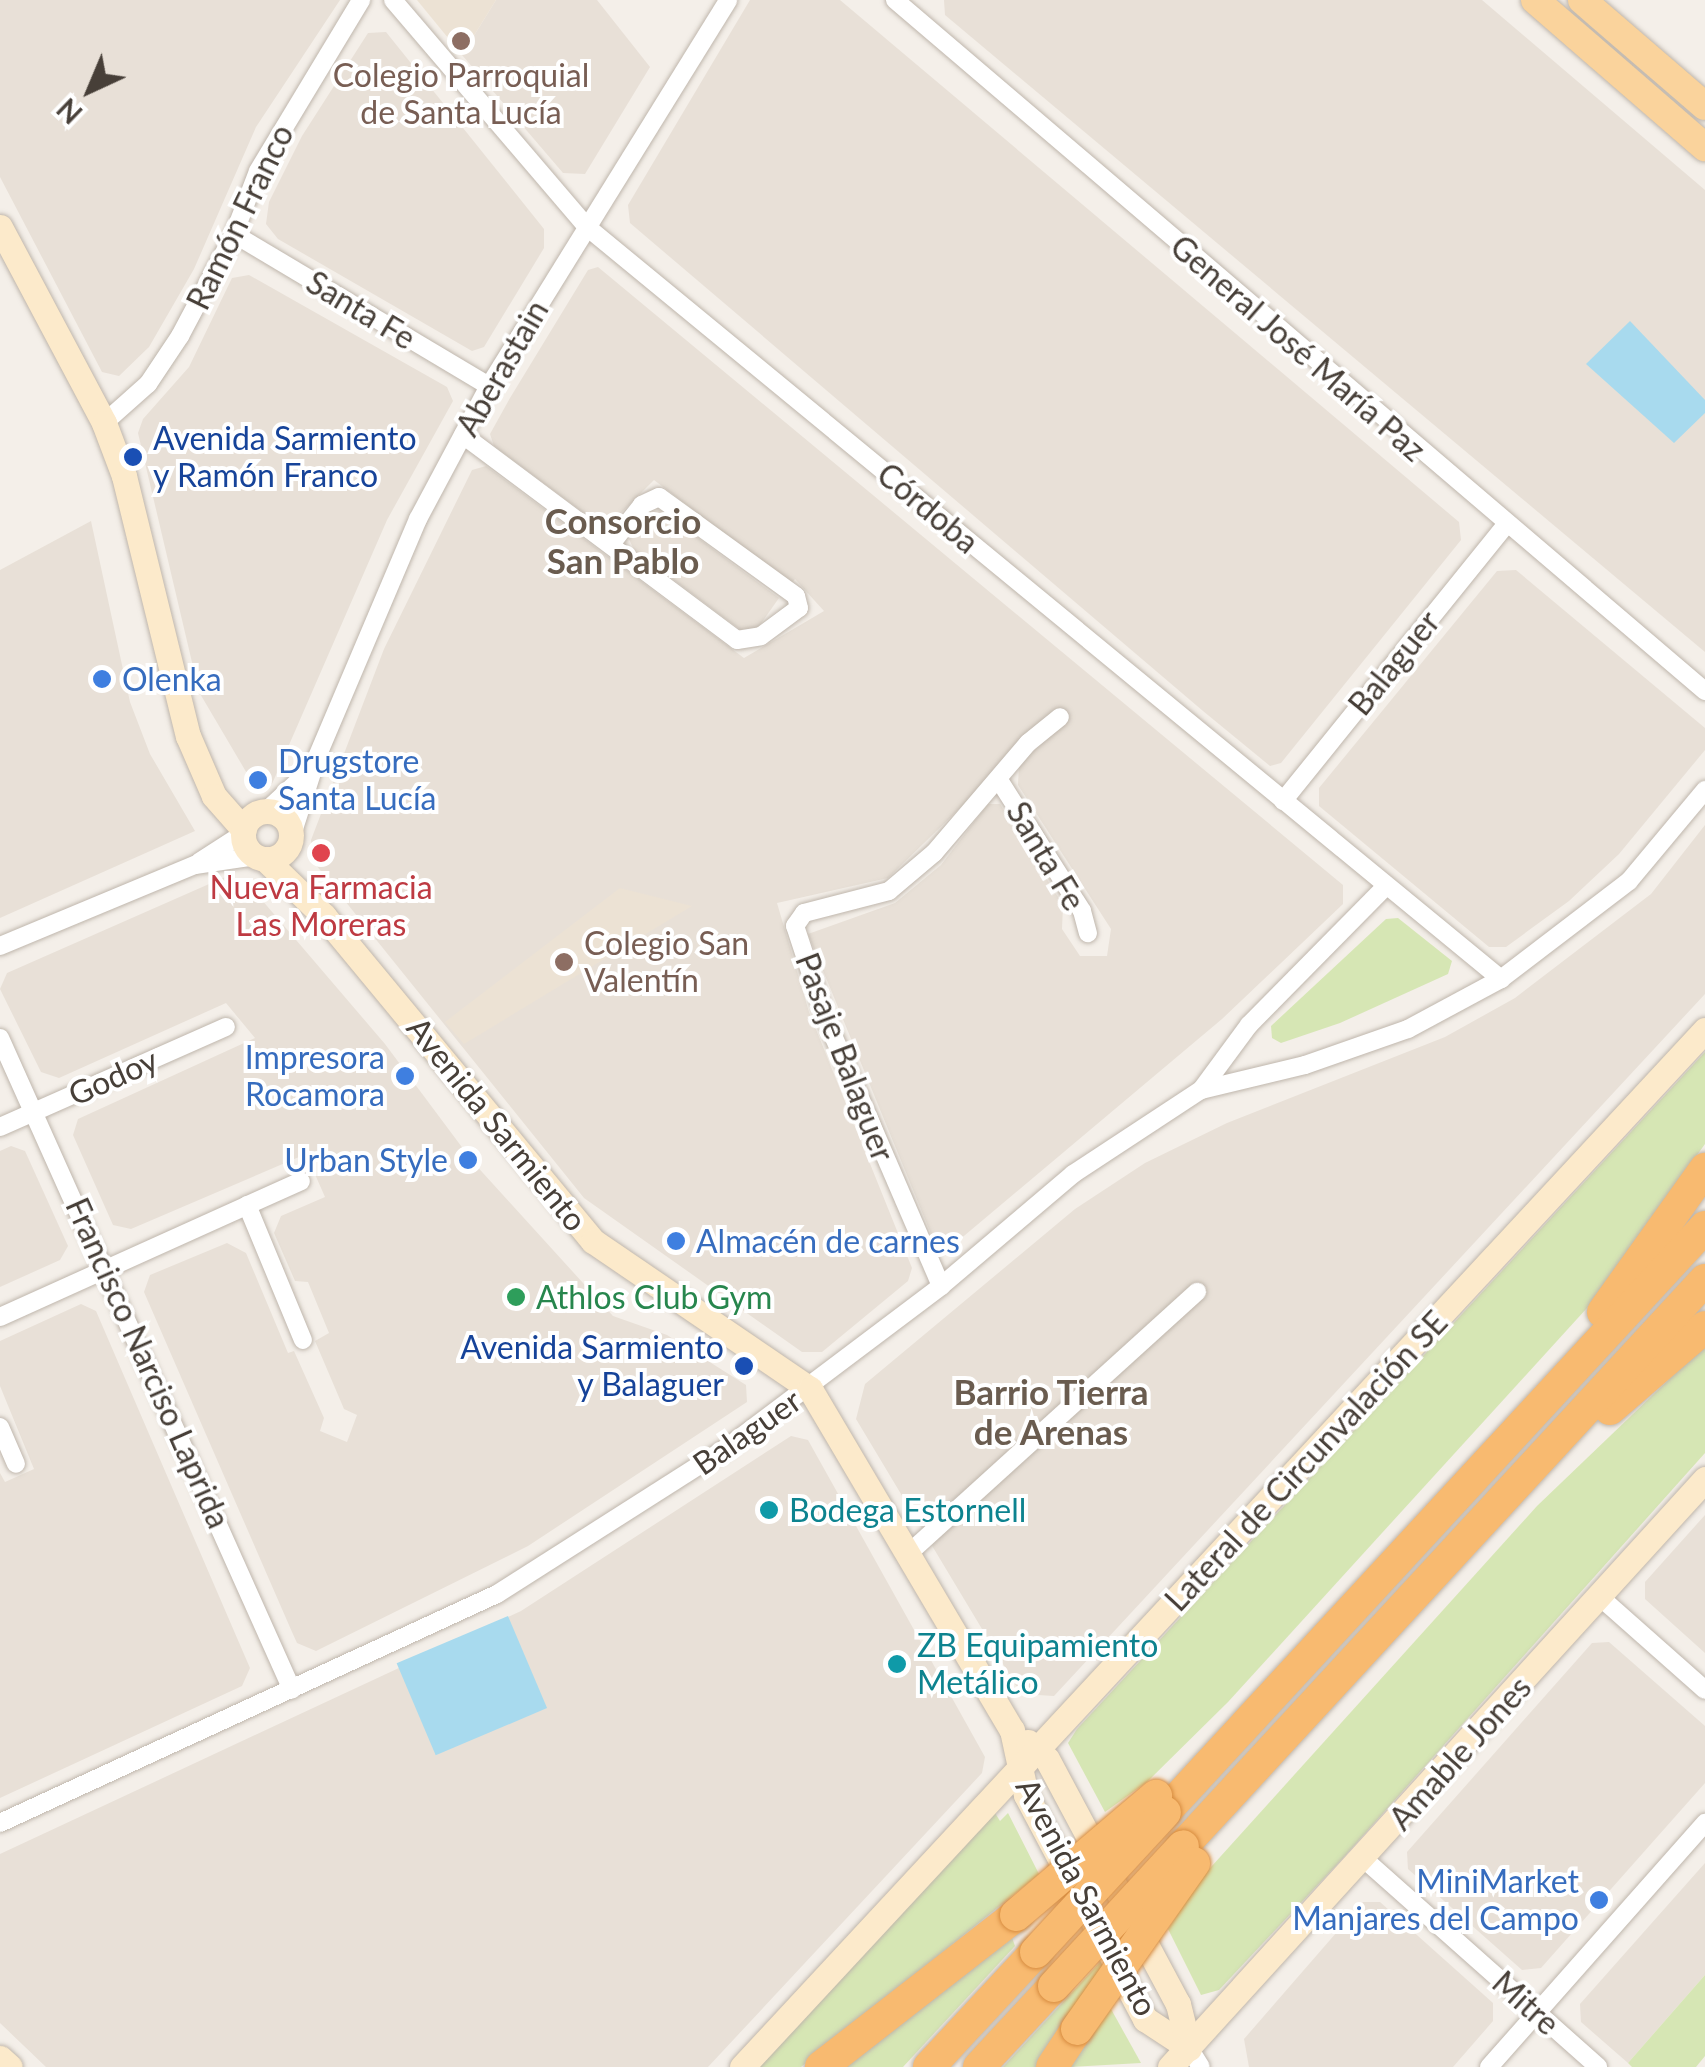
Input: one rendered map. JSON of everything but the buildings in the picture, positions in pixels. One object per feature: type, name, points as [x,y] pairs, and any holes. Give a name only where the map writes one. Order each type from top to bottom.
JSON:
[{"type":"highway","points":[[1498,1451],[1705,1169]]},
{"type":"highway","points":[[929,2067],[1036,1952],[1160,1804],[1300,1665],[1705,1228]]},
{"type":"highway","points":[[979,2067],[1054,1986],[1188,1854],[1433,1575],[1705,1280]]},
{"type":"highway","points":[[1493,1510],[1705,1328]]},
{"type":"highway","points":[[821,2067],[1160,1804]]},
{"type":"highway","points":[[1052,2067],[1188,1854]]},
{"type":"main road","points":[[1535,0],[1705,147]]},
{"type":"main road","points":[[1582,0],[1705,106]]},
{"type":"street","name":"Ramón Franco","points":[[104,423],[148,384],[234,234],[258,171],[361,0]]},
{"type":"street","name":"Córdoba","points":[[393,0],[587,226],[1501,979]]},
{"type":"street","name":"Aberastain","points":[[291,837],[317,757],[418,519],[488,386],[728,0]]},
{"type":"street","name":"General José María Paz","points":[[896,0],[1504,526],[1705,691]]},
{"type":"street","points":[[0,227],[104,423],[124,476],[198,759],[214,796],[253,821],[281,815],[291,837],[280,855],[261,858]]},
{"type":"street","name":"Santa Fe","points":[[234,234],[488,386]]},
{"type":"street","points":[[463,435],[737,640],[761,636],[798,608],[796,596],[659,497],[642,505],[611,544]]},
{"type":"street","name":"Balaguer","points":[[1283,801],[1504,526]]},
{"type":"street","name":"Pasaje Balaguer","points":[[941,1286],[825,1018],[795,926],[804,913],[890,891],[999,780],[1028,743],[1060,717]]},
{"type":"street","name":"Aberastain","points":[[0,946],[195,865],[291,794],[317,757]]},
{"type":"street","name":"Santa Fe","points":[[999,780],[1082,910],[1088,933]]},
{"type":"street","points":[[1201,1090],[1305,1065],[1408,1029],[1501,979],[1628,882],[1705,790]]},
{"type":"street","name":"Avenida Sarmiento","points":[[253,821],[261,858],[324,916],[582,1231],[810,1389],[1012,1730],[1019,1770],[1145,2019],[1195,2058]]},
{"type":"street","name":"Avenida Sarmiento","points":[[291,837],[324,916]]},
{"type":"street","name":"Aberastain","points":[[195,865],[261,858]]},
{"type":"street","name":"Balaguer","points":[[0,1823],[497,1594],[810,1389],[941,1286],[1073,1174],[1201,1090],[1250,1025],[1386,886]]},
{"type":"street","name":"Godoy","points":[[0,1128],[226,1027]]},
{"type":"street","name":"Lateral de Circunvalación SE","points":[[742,2067],[1705,1030]]},
{"type":"street","name":"Francisco Narciso Laprida","points":[[0,1038],[107,1266],[292,1690]]},
{"type":"street","points":[[0,1316],[301,1181]]},
{"type":"street","points":[[247,1205],[303,1340]]},
{"type":"street","points":[[909,1553],[1197,1292]]},
{"type":"street","points":[[0,1427],[16,1464]]},
{"type":"street","name":"Amable Jones","points":[[1170,2067],[1195,2058],[1364,1859],[1705,1478]]},
{"type":"street","points":[[1600,1597],[1705,1690]]},
{"type":"street","name":"Avenida Sarmiento","points":[[1012,1730],[1038,1750],[1178,2004],[1195,2058]]},
{"type":"street","points":[[1489,2067],[1705,1824]]},
{"type":"street","name":"Mitre","points":[[1364,1859],[1598,2067]]},
{"type":"street","points":[[0,2058],[10,2067]]},
{"type":"shaded area","points":[[0,0],[340,0],[256,127],[194,269],[149,347],[119,376],[102,372],[0,177]]},
{"type":"shaded area","name":"Colegio Parroquial de Santa Lucía","points":[[417,0],[496,0],[462,55]]},
{"type":"shaded area","points":[[496,0],[597,0],[650,67],[585,174],[563,173],[462,55]]},
{"type":"shaded area","points":[[750,0],[840,0],[1459,522],[1461,540],[1281,763],[1270,766],[1203,711],[630,223],[628,205]]},
{"type":"shaded area","points":[[944,0],[1482,0],[1705,190],[1705,652],[945,15]]},
{"type":"shaded area","points":[[386,32],[544,229],[544,248],[484,347],[472,351],[278,239],[266,224],[269,202],[302,136],[368,33]]},
{"type":"shaded area","points":[[598,267],[1343,885],[1343,904],[1222,1019],[952,1246],[934,1241],[808,934],[895,903],[941,865],[988,804],[1000,804],[1063,905],[1062,929],[1080,956],[1107,956],[1111,929],[1018,785],[1019,765],[1068,718],[1063,708],[888,878],[777,903],[809,1012],[912,1268],[908,1281],[822,1352],[802,1352],[584,1198],[312,860],[311,840],[384,649],[472,470],[486,466],[744,658],[824,611],[795,579],[791,584],[654,480],[610,524],[600,525],[494,446],[490,434],[510,398],[588,270]]},
{"type":"shaded area","points":[[249,275],[447,387],[453,401],[387,520],[272,784],[255,787],[199,692],[138,433],[143,419],[189,367],[232,278]]},
{"type":"shaded area","points":[[660,510],[779,598],[757,629],[742,631],[634,550],[629,539],[650,512]]},
{"type":"shaded area","points":[[91,521],[130,702],[150,754],[195,831],[0,918],[0,570]]},
{"type":"shaded area","points":[[1516,570],[1705,728],[1705,750],[1619,854],[1569,901],[1506,947],[1489,947],[1319,806],[1319,788],[1497,571]]},
{"type":"shaded area","points":[[1705,825],[1705,994],[1054,1696],[1021,1694],[856,1419],[865,1384],[1075,1209],[1145,1163],[1227,1123],[1445,1037],[1515,998],[1651,894]]},
{"type":"shaded area","points":[[225,877],[244,879],[385,1044],[473,1162],[613,1316],[667,1335],[746,1385],[747,1402],[528,1546],[316,1651],[297,1643],[144,1292],[150,1275],[227,1243],[246,1253],[288,1353],[294,1351],[324,1418],[320,1431],[347,1442],[357,1415],[344,1409],[315,1341],[329,1333],[308,1282],[295,1281],[274,1233],[281,1216],[325,1197],[306,1154],[131,1229],[113,1225],[73,1135],[78,1119],[255,1038],[226,1003],[59,1078],[41,1072],[0,989],[7,973]]},
{"type":"shaded area","name":"Colegio San Valentín","points":[[620,888],[692,906],[464,1044],[445,1022]]},
{"type":"shaded area","points":[[11,1146],[25,1151],[68,1246],[60,1260],[0,1287],[0,1151]]},
{"type":"shaded area","points":[[81,1304],[96,1311],[250,1668],[242,1686],[0,1798],[0,1473],[5,1482],[34,1469],[0,1386],[0,1341]]},
{"type":"shaded area","points":[[791,1436],[808,1440],[985,1757],[982,1773],[708,2067],[46,2067],[0,2023],[0,1854],[521,1611]]},
{"type":"shaded area","points":[[1705,1515],[1705,1653],[1645,1599],[1645,1582]]},
{"type":"shaded area","points":[[1609,1642],[1705,1726],[1705,1783],[1541,1968],[1522,1970],[1408,1869],[1407,1852],[1592,1643]]},
{"type":"shaded area","points":[[1705,1863],[1705,1975],[1628,2063],[1581,2022],[1580,2004]]},
{"type":"shaded area","points":[[1363,1902],[1380,1902],[1493,2003],[1493,2021],[1453,2067],[1249,2067],[1244,2039]]},
{"type":"green space","points":[[1398,918],[1452,961],[1448,974],[1340,1023],[1281,1043],[1272,1038],[1271,1026],[1386,919]]},
{"type":"green space","points":[[1705,1052],[1705,1144],[1587,1308],[1228,1702],[1147,1782],[1105,1812],[1068,1743],[1077,1729]]},
{"type":"green space","points":[[1705,1345],[1705,1453],[1343,1858],[1219,1990],[1201,1995],[1168,1929],[1202,1877],[1537,1506]]},
{"type":"green space","points":[[995,1813],[1000,1821],[1008,1813],[1039,1874],[801,2067],[755,2067]]},
{"type":"green space","points":[[1140,1919],[1042,2067],[1003,2067]]},
{"type":"green space","points":[[1010,1932],[1015,1946],[903,2067],[832,2067]]},
{"type":"green space","points":[[1705,1975],[1705,2056],[1696,2067],[1632,2067],[1628,2063]]},
{"type":"green space","points":[[1111,2009],[1141,2063],[1070,2067]]},
{"type":"water","points":[[1630,321],[1705,400],[1705,413],[1674,443],[1586,364]]},
{"type":"water","points":[[508,1616],[547,1708],[436,1755],[397,1663]]},
{"type":"place","name":"Colegio Parroquial de Santa Lucía","points":[[461,41]]},
{"type":"place","name":"Avenida Sarmiento y Ramón Franco","points":[[133,457]]},
{"type":"place","name":"Olenka","points":[[102,679]]},
{"type":"place","name":"Drugstore Santa Lucía","points":[[258,780]]},
{"type":"place","name":"Nueva Farmacia Las Moreras","points":[[321,853]]},
{"type":"place","name":"Colegio San Valentín","points":[[564,962]]},
{"type":"place","name":"Impresora Rocamora","points":[[405,1076]]},
{"type":"place","name":"Urban Style","points":[[468,1160]]},
{"type":"place","name":"Almacén de carnes","points":[[676,1241]]},
{"type":"place","name":"Athlos Club Gym","points":[[516,1297]]},
{"type":"place","name":"Avenida Sarmiento y Balaguer","points":[[744,1366]]},
{"type":"place","name":"Bodega Estornell","points":[[769,1510]]},
{"type":"place","name":"ZB Equipamiento Metálico","points":[[897,1664]]},
{"type":"place","name":"MiniMarket Manjares del Campo","points":[[1599,1900]]},
{"type":"district","name":"Consorcio San Pablo","points":[[623,540]]},
{"type":"district","name":"Barrio Tierra de Arenas","points":[[1051,1411]]}]
